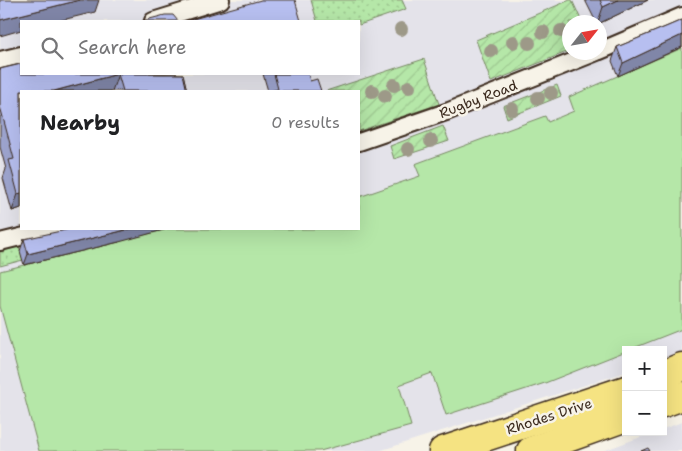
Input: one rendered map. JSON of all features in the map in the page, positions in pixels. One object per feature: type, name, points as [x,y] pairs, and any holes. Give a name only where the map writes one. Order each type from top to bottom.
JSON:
[{"type":"highway","points":[[667,373],[682,367]]},
{"type":"highway","name":"Rhodes Drive","points":[[443,451],[623,391]]},
{"type":"highway","points":[[667,402],[682,396]]},
{"type":"highway","name":"Rhodes Drive","points":[[531,451],[622,418]]},
{"type":"street","points":[[157,20],[222,0]]},
{"type":"street","name":"Rugby Road","points":[[607,48],[682,16]]},
{"type":"street","points":[[0,60],[20,55]]},
{"type":"street","name":"Rugby Road","points":[[360,142],[450,111],[578,60]]},
{"type":"street","points":[[0,242],[48,230]]},
{"type":"shaded area","points":[[0,0],[682,0],[682,351],[667,357],[667,346],[622,346],[622,373],[379,451],[0,451]]},
{"type":"shaded area","points":[[682,422],[682,451],[603,451],[643,436],[667,436],[667,428]]},
{"type":"green space","points":[[311,0],[402,0],[406,9],[360,25],[360,20],[317,20]]},
{"type":"green space","points":[[570,0],[572,0],[579,15],[562,15],[562,54],[491,82],[476,40]]},
{"type":"green space","points":[[682,48],[682,329],[639,346],[622,346],[622,353],[545,383],[446,415],[432,373],[399,385],[411,426],[320,451],[39,451],[0,306],[0,271],[164,230],[360,230],[360,197],[420,176],[415,164],[545,116],[548,122],[574,111],[569,97]]},
{"type":"green space","points":[[424,59],[439,104],[360,131],[360,90],[329,90]]},
{"type":"green space","points":[[557,85],[561,96],[507,118],[503,106]]},
{"type":"green space","points":[[443,126],[449,141],[394,159],[390,146]]},
{"type":"green space","points":[[19,246],[23,260],[0,266],[0,252]]},
{"type":"building","points":[[0,0],[80,0],[0,20]]},
{"type":"building","points":[[261,0],[295,0],[301,20],[190,20]]},
{"type":"building","points":[[600,0],[618,0],[603,7]]},
{"type":"building","points":[[173,15],[177,20],[146,20]]},
{"type":"building","points":[[682,20],[682,35],[623,63],[617,47]]},
{"type":"building","points":[[20,64],[20,75],[114,75],[58,90],[20,90],[20,193],[18,194],[9,160],[14,159],[0,106],[0,69]]},
{"type":"building","points":[[118,75],[183,75],[187,90],[123,90]]},
{"type":"building","points":[[274,75],[308,75],[310,81],[317,79],[321,90],[274,90],[278,89]]},
{"type":"building","points":[[65,230],[126,230],[28,254],[24,239]]}]
